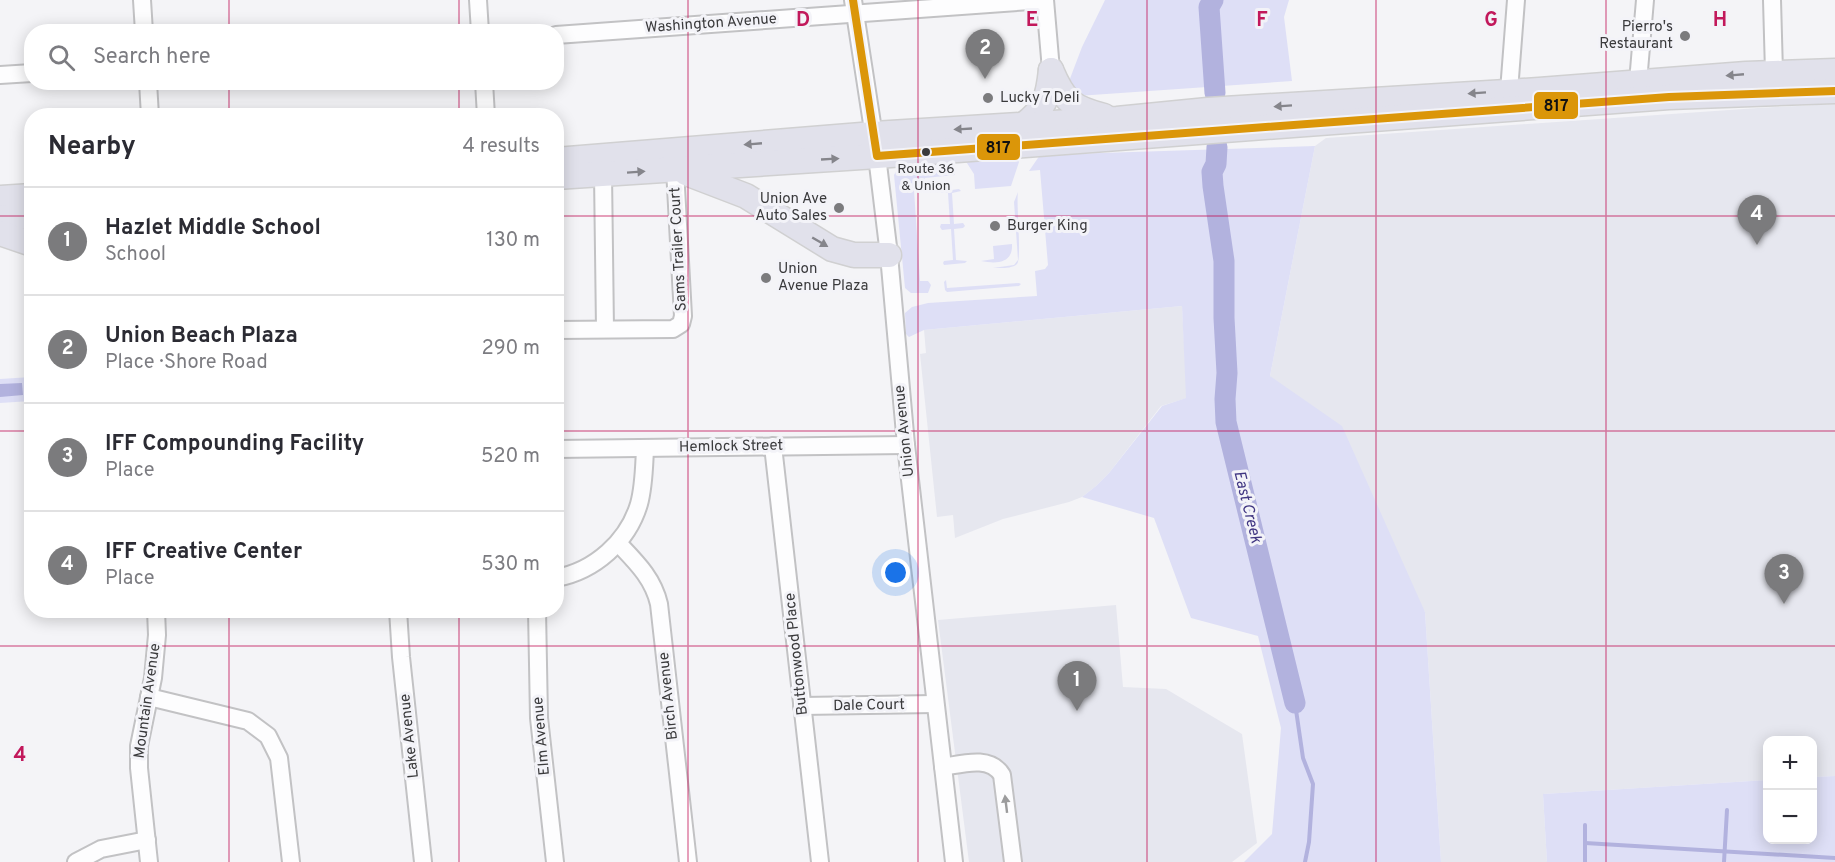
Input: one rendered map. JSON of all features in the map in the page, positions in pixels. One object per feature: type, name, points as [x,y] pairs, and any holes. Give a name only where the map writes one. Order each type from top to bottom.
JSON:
[{"type":"highway","points":[[1051,70],[1062,94],[1070,103],[1079,109],[1117,119]]},
{"type":"highway","points":[[1022,126],[1034,117],[1045,102],[1051,70]]},
{"type":"highway","points":[[564,176],[675,169],[1022,126],[1208,110],[1539,90],[1774,72],[1835,70]]},
{"type":"highway","points":[[564,160],[876,145],[1669,97],[1835,91]]},
{"type":"highway","points":[[675,169],[746,196],[832,249],[855,255],[890,255]]},
{"type":"highway","points":[[0,198],[24,196]]},
{"type":"highway","points":[[0,218],[24,216]]},
{"type":"highway","points":[[0,233],[24,241]]},
{"type":"street","points":[[142,0],[144,24]]},
{"type":"street","points":[[478,0],[480,24]]},
{"type":"street","points":[[1045,0],[1051,70]]},
{"type":"street","name":"Washington Avenue","points":[[564,34],[854,7],[1045,0]]},
{"type":"street","points":[[1509,91],[1516,0]]},
{"type":"street","points":[[1638,82],[1645,0]]},
{"type":"street","points":[[1772,0],[1774,72]]},
{"type":"street","name":"Union Avenue","points":[[854,7],[876,145],[890,255],[906,445],[954,862]]},
{"type":"street","points":[[0,75],[24,74]]},
{"type":"street","points":[[148,90],[150,108]]},
{"type":"street","points":[[484,90],[486,108]]},
{"type":"street","name":"Sams Trailer Court","points":[[564,330],[673,328],[681,324],[683,316],[675,169]]},
{"type":"street","points":[[603,174],[605,329]]},
{"type":"street","name":"Hemlock Street","points":[[564,449],[906,445]]},
{"type":"street","name":"Buttonwood Place","points":[[773,446],[820,862]]},
{"type":"street","points":[[564,576],[583,570],[598,560],[618,543],[629,527],[639,503],[645,449]]},
{"type":"street","name":"Birch Avenue","points":[[618,543],[646,574],[654,587],[659,604],[688,862]]},
{"type":"street","name":"Mountain Avenue","points":[[149,862],[139,768],[139,746],[149,697],[156,644],[156,618]]},
{"type":"street","name":"Lake Avenue","points":[[399,618],[423,862]]},
{"type":"street","name":"Elm Avenue","points":[[537,618],[539,718],[555,862]]},
{"type":"street","points":[[149,697],[248,721],[268,736],[279,758],[291,862]]},
{"type":"street","name":"Dale Court","points":[[802,706],[935,704]]},
{"type":"street","points":[[943,766],[979,762],[993,764],[998,769],[1002,775],[1013,862]]},
{"type":"street","points":[[76,862],[101,849],[147,840]]},
{"type":"shaded area","points":[[1105,0],[1289,0],[1284,17],[1292,81],[1063,97],[1082,47]]},
{"type":"shaded area","points":[[1835,104],[1835,776],[1817,777],[1817,736],[1763,736],[1763,780],[1543,794],[1547,862],[1441,862],[1425,612],[1270,376],[1315,146],[1326,138]]},
{"type":"shaded area","points":[[1315,146],[1270,376],[1342,426],[1425,612],[1441,862],[1244,862],[1272,834],[1281,728],[1258,636],[1191,618],[1154,518],[1082,497],[1109,473],[1162,406],[1186,398],[1182,306],[924,330],[909,337],[906,334],[905,313],[912,307],[928,303],[1037,296],[1035,271],[1045,269],[1048,265],[1040,170],[1029,171],[1040,155]]},
{"type":"shaded area","points":[[1015,156],[1019,162],[1011,186],[975,189],[974,174],[965,160]]},
{"type":"shaded area","points":[[942,161],[954,168],[955,175],[925,178],[924,188],[914,190],[920,281],[928,281],[931,285],[928,293],[911,293],[905,288],[894,175],[908,164]]},
{"type":"shaded area","points":[[959,189],[961,191],[952,193],[954,224],[963,223],[965,226],[954,229],[956,260],[967,261],[944,265],[944,261],[953,260],[951,229],[942,230],[940,227],[941,224],[950,224],[948,193],[937,192]]},
{"type":"shaded area","points":[[1018,192],[1019,242],[1018,260],[1014,202]]},
{"type":"shaded area","points":[[1012,244],[1012,251],[1007,259],[998,262],[981,261],[994,259],[993,246]]},
{"type":"shaded area","points":[[1018,260],[1017,264],[1012,267],[993,268],[1014,265]]},
{"type":"shaded area","points":[[946,280],[947,288],[1021,284],[947,292],[944,282]]},
{"type":"shaded area","points":[[1182,306],[1187,398],[1161,406],[1109,473],[1082,497],[1003,519],[955,538],[953,515],[937,517],[920,354],[926,353],[924,330]]},
{"type":"shaded area","points":[[24,377],[24,401],[0,403],[0,379]]},
{"type":"shaded area","points":[[1116,605],[1123,687],[1166,689],[1242,734],[1257,843],[1232,862],[969,862],[938,620]]},
{"type":"shaded area","points":[[1835,776],[1835,862],[1547,862],[1543,794],[1763,780],[1763,844],[1817,844],[1817,777]]},
{"type":"water","points":[[22,383],[23,395],[0,397],[0,384]]},
{"type":"waterway","name":"East Creek","points":[[1213,0],[1209,7],[1215,93]]},
{"type":"waterway","name":"East Creek","points":[[1217,147],[1216,164],[1212,172],[1224,261],[1226,422],[1295,703]]},
{"type":"waterway","name":"East Creek","points":[[1295,703],[1303,758],[1313,784],[1309,842],[1305,862]]},
{"type":"waterway","points":[[1724,862],[1727,810]]},
{"type":"waterway","points":[[1585,825],[1585,862]]},
{"type":"waterway","points":[[1585,843],[1835,858]]},
{"type":"transit line","name":"817","points":[[853,0],[877,156],[1669,97],[1835,91]]},
{"type":"place","name":"Pierro's Restaurant","points":[[1685,36]]},
{"type":"place","name":"Union Beach Plaza","points":[[985,79]]},
{"type":"place","name":"Lucky 7 Deli","points":[[988,98]]},
{"type":"place","name":"Route 36 & Union","points":[[926,152]]},
{"type":"place","name":"Union Ave Auto Sales","points":[[839,208]]},
{"type":"place","name":"Burger King","points":[[995,226]]},
{"type":"place","name":"IFF Creative Center","points":[[1757,245]]},
{"type":"place","name":"Union Avenue Plaza","points":[[766,278]]},
{"type":"place","name":"IFF Compounding Facility","points":[[1784,604]]},
{"type":"place","name":"Hazlet Middle School","points":[[1077,711]]}]
